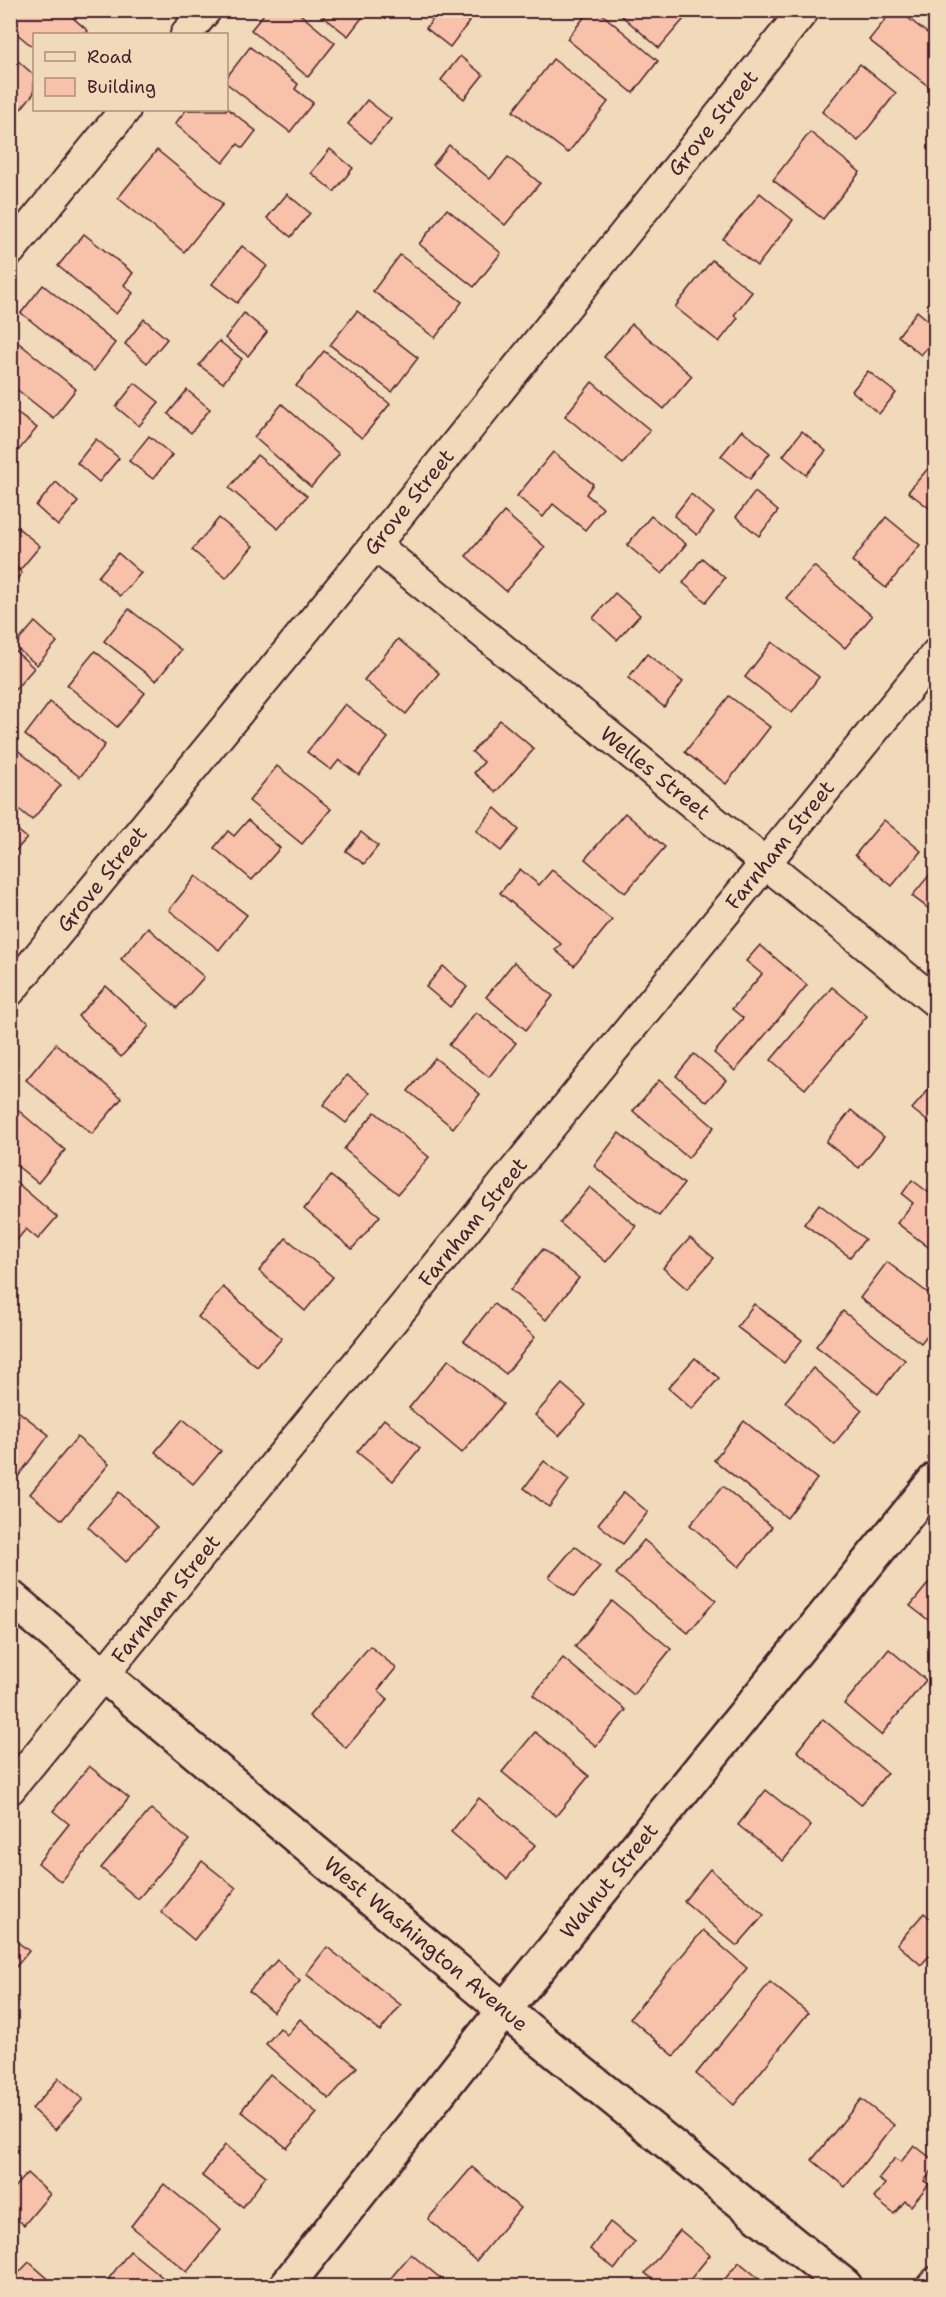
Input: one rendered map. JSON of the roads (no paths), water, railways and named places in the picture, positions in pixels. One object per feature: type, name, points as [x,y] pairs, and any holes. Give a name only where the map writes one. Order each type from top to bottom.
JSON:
[{"type":"street","points":[[187,33],[206,10]]},
{"type":"street","name":"Grove Street","points":[[10,991],[375,545],[804,10]]},
{"type":"street","points":[[10,251],[124,111]]},
{"type":"street","name":"Welles Street","points":[[375,545],[936,1002]]},
{"type":"street","name":"Farnham Street","points":[[10,1789],[936,654]]},
{"type":"street","name":"Walnut Street","points":[[286,2286],[504,2010],[936,1479]]},
{"type":"street","name":"West Washington Avenue","points":[[10,1597],[504,2010],[845,2286]]},
{"type":"street","points":[[932,2286],[936,2282]]}]
